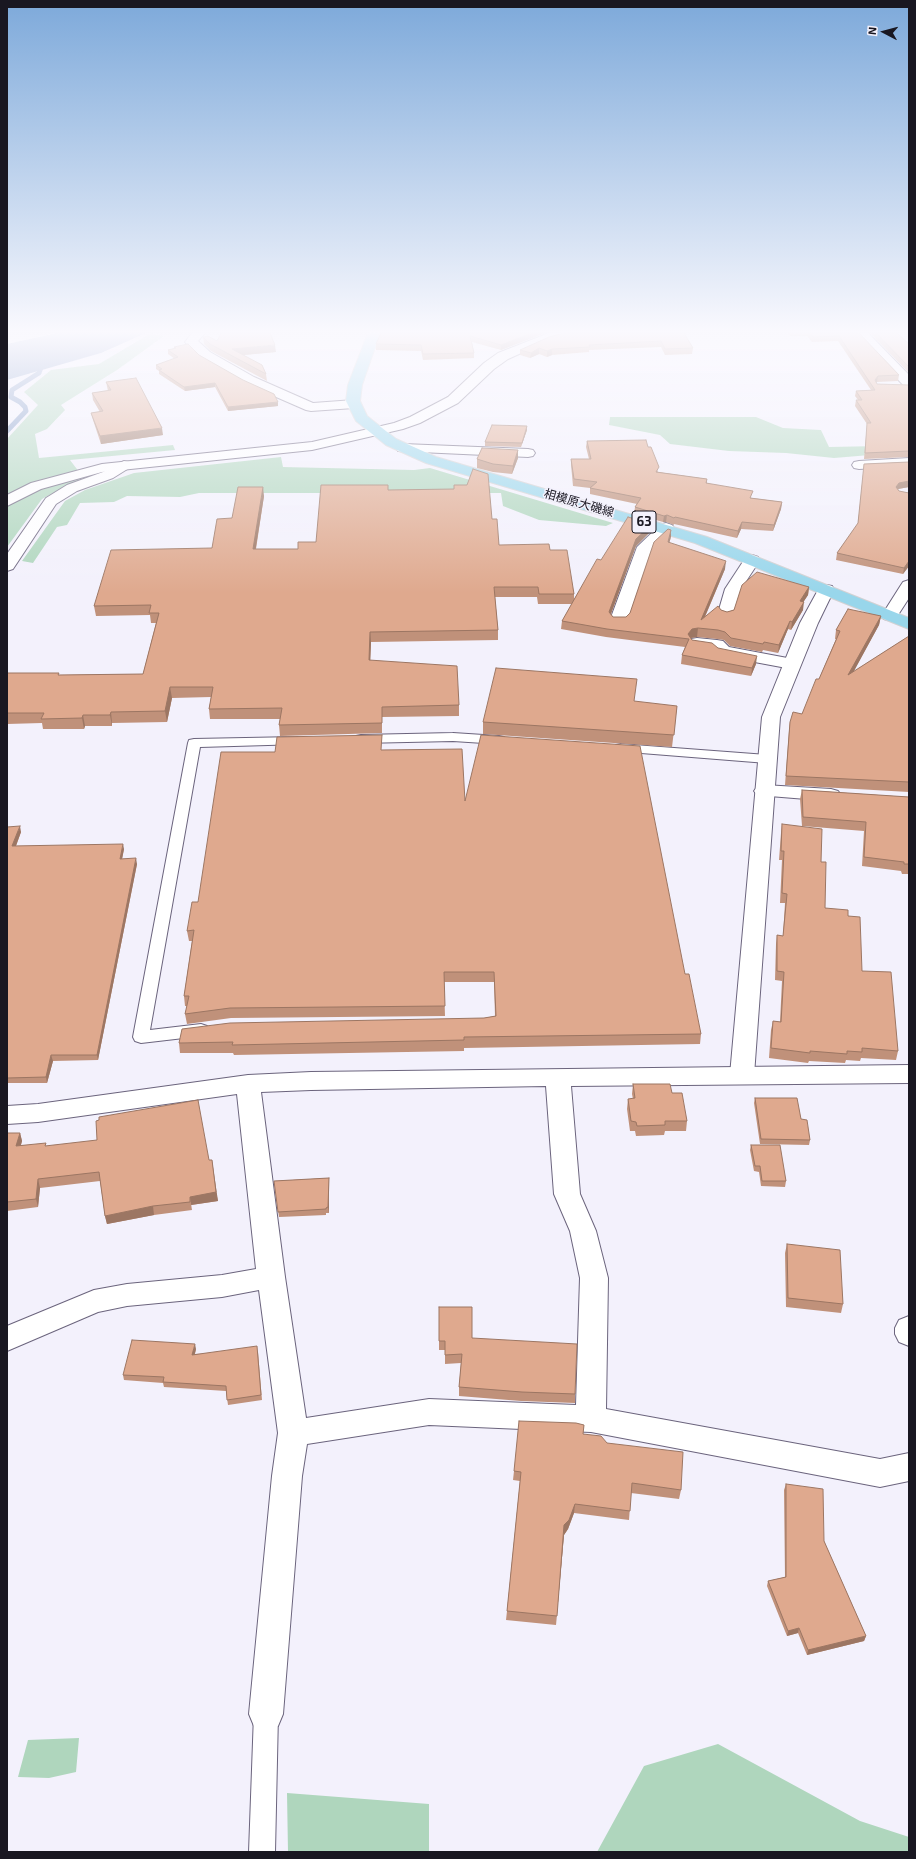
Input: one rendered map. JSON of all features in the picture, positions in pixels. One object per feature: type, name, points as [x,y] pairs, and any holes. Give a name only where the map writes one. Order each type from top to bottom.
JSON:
[{"type":"main road","name":"相模原大磯線","points":[[362,420],[377,432],[402,448],[431,460],[666,528],[752,560],[909,624]]},
{"type":"street","points":[[7,501],[36,486],[87,471],[124,465],[312,446],[377,432],[416,420]]},
{"type":"street","points":[[402,448],[528,453]]},
{"type":"street","points":[[859,465],[909,462]]},
{"type":"street","points":[[7,566],[51,501],[72,488],[108,475],[124,465]]},
{"type":"street","points":[[619,620],[645,547],[666,528]]},
{"type":"street","points":[[712,602],[727,608],[733,589],[752,560]]},
{"type":"street","points":[[890,615],[909,585]]},
{"type":"street","points":[[612,588],[630,590]]},
{"type":"street","points":[[742,1075],[771,717],[809,623],[826,590]]},
{"type":"street","points":[[696,643],[717,645],[722,654],[792,664]]},
{"type":"street","points":[[764,791],[848,796]]},
{"type":"street","points":[[7,1115],[38,1113],[248,1084],[320,1081],[558,1077],[909,1074]]},
{"type":"street","points":[[558,1077],[567,1194],[583,1231],[594,1278],[591,1418]]},
{"type":"street","points":[[248,1084],[271,1277],[294,1433],[287,1476],[266,1714]]},
{"type":"street","points":[[7,1339],[94,1301],[126,1295],[222,1286],[271,1277]]},
{"type":"street","points":[[909,1328],[909,1334]]},
{"type":"street","points":[[294,1433],[429,1412],[591,1418],[880,1473],[909,1467]]},
{"type":"lane","points":[[351,739],[453,737],[516,741]]},
{"type":"lane","points":[[216,1028],[141,1037],[194,743],[312,740]]},
{"type":"lane","points":[[610,748],[767,759]]},
{"type":"lane","points":[[262,1852],[266,1714]]},
{"type":"green space","points":[[25,420],[56,420],[47,429],[35,434],[39,458],[173,445],[175,450],[70,460],[83,477],[95,473],[100,475],[70,484],[42,499],[7,547],[7,439]]},
{"type":"green space","points":[[610,420],[763,420],[783,428],[821,430],[829,447],[879,446],[882,454],[834,458],[786,453],[729,451],[670,444],[660,435],[609,425]]},
{"type":"green space","points":[[281,457],[283,467],[414,470],[430,468],[613,523],[606,526],[539,520],[503,506],[501,493],[199,493],[180,497],[127,496],[114,502],[80,503],[67,525],[57,527],[33,563],[22,561],[65,501],[85,490],[134,473]]},
{"type":"green space","points":[[79,1738],[76,1772],[49,1778],[18,1777],[28,1740]]},
{"type":"green space","points":[[718,1744],[860,1821],[909,1837],[909,1852],[597,1852],[644,1766]]},
{"type":"green space","points":[[287,1793],[429,1804],[429,1852],[288,1852]]},
{"type":"building","points":[[94,420],[158,420],[162,428],[100,436]]},
{"type":"building","points":[[869,420],[909,420],[909,451],[865,453],[867,423],[871,423]]},
{"type":"building","points":[[492,425],[527,426],[522,443],[485,442]]},
{"type":"building","points":[[646,440],[648,447],[651,447],[659,467],[656,472],[707,479],[706,483],[753,491],[750,498],[782,502],[774,525],[742,522],[738,531],[674,518],[667,515],[664,516],[635,507],[641,498],[590,488],[597,482],[574,479],[571,459],[591,459],[587,441]]},
{"type":"building","points":[[482,448],[518,450],[513,466],[493,464],[477,459]]},
{"type":"building","points":[[909,462],[909,481],[899,483],[896,487],[899,491],[909,493],[909,561],[904,568],[837,553],[858,523],[864,464]]},
{"type":"building","points":[[473,469],[488,474],[492,519],[497,519],[499,545],[549,544],[550,550],[567,550],[574,594],[539,594],[538,587],[494,587],[498,630],[370,632],[369,660],[457,666],[459,705],[382,707],[382,723],[279,725],[282,708],[209,709],[213,687],[170,687],[165,711],[111,712],[110,715],[83,715],[82,718],[41,719],[44,713],[7,713],[7,673],[59,673],[58,675],[143,674],[159,613],[149,613],[151,605],[94,606],[111,550],[212,548],[217,519],[232,518],[238,487],[263,487],[253,549],[298,549],[298,542],[316,542],[321,485],[388,485],[388,490],[454,489],[454,485],[467,485]]},
{"type":"building","points":[[628,517],[652,524],[636,539],[609,612],[613,617],[626,617],[630,613],[654,542],[668,529],[671,530],[668,542],[726,561],[701,620],[718,606],[721,610],[727,612],[734,610],[742,585],[757,572],[809,587],[800,601],[804,602],[792,622],[790,621],[779,645],[764,642],[763,644],[731,638],[725,632],[718,630],[698,628],[692,629],[688,634],[692,640],[712,643],[718,648],[757,656],[752,668],[682,655],[689,639],[607,629],[562,621],[597,559],[601,560]]},
{"type":"building","points":[[848,609],[881,616],[848,675],[909,636],[909,782],[786,776],[790,722],[793,712],[802,714],[816,679],[819,679],[840,631],[836,630]]},
{"type":"building","points":[[496,668],[637,679],[634,701],[677,706],[674,735],[483,722]]},
{"type":"building","points":[[382,735],[381,750],[462,749],[465,801],[481,735],[640,746],[685,974],[689,974],[701,1034],[464,1037],[464,1040],[232,1045],[233,1042],[179,1043],[182,1029],[230,1023],[484,1018],[496,1016],[494,972],[444,972],[445,1006],[230,1008],[185,1014],[189,996],[184,996],[194,930],[187,931],[192,902],[198,902],[221,752],[275,752],[277,737]]},
{"type":"building","points":[[802,790],[909,797],[909,864],[904,864],[904,862],[864,857],[866,822],[803,817]]},
{"type":"building","points":[[782,824],[822,829],[821,862],[826,862],[825,908],[848,910],[848,916],[860,917],[862,971],[891,972],[898,1051],[862,1048],[862,1052],[847,1051],[847,1054],[810,1051],[810,1053],[771,1048],[773,1021],[781,1022],[784,972],[777,971],[777,935],[783,936],[787,894],[782,893],[784,851],[781,851]]},
{"type":"building","points":[[20,826],[12,846],[123,844],[120,859],[136,858],[97,1055],[51,1055],[46,1077],[7,1078],[7,827]]},
{"type":"building","points":[[633,1084],[670,1084],[672,1093],[682,1093],[687,1121],[665,1121],[665,1125],[637,1126],[636,1122],[631,1121],[628,1099],[635,1098]]},
{"type":"building","points":[[755,1098],[797,1098],[801,1119],[807,1120],[810,1140],[761,1139]]},
{"type":"building","points":[[198,1100],[209,1160],[212,1160],[216,1192],[190,1197],[190,1202],[153,1206],[105,1216],[99,1172],[38,1179],[36,1199],[7,1202],[7,1133],[20,1133],[16,1146],[46,1143],[45,1146],[97,1140],[96,1121],[99,1120],[99,1117]]},
{"type":"building","points":[[751,1145],[780,1145],[786,1181],[762,1181],[760,1166],[755,1166]]},
{"type":"building","points":[[329,1178],[328,1207],[326,1209],[278,1212],[274,1181]]},
{"type":"building","points":[[787,1244],[840,1250],[843,1304],[788,1298]]},
{"type":"building","points":[[439,1307],[472,1307],[472,1338],[577,1344],[575,1394],[459,1387],[462,1354],[445,1355],[445,1341],[439,1341]]},
{"type":"building","points":[[132,1340],[195,1344],[192,1355],[257,1346],[261,1395],[227,1400],[226,1386],[163,1382],[164,1377],[123,1375]]},
{"type":"building","points":[[519,1421],[576,1423],[584,1425],[583,1434],[601,1436],[607,1443],[683,1452],[681,1490],[632,1483],[630,1511],[575,1504],[569,1520],[564,1525],[557,1616],[507,1611],[521,1472],[514,1471]]},
{"type":"building","points":[[786,1484],[823,1489],[824,1541],[866,1636],[808,1650],[799,1628],[788,1631],[768,1581],[786,1577]]},
{"type":"waterway","points":[[7,431],[18,420]]}]
